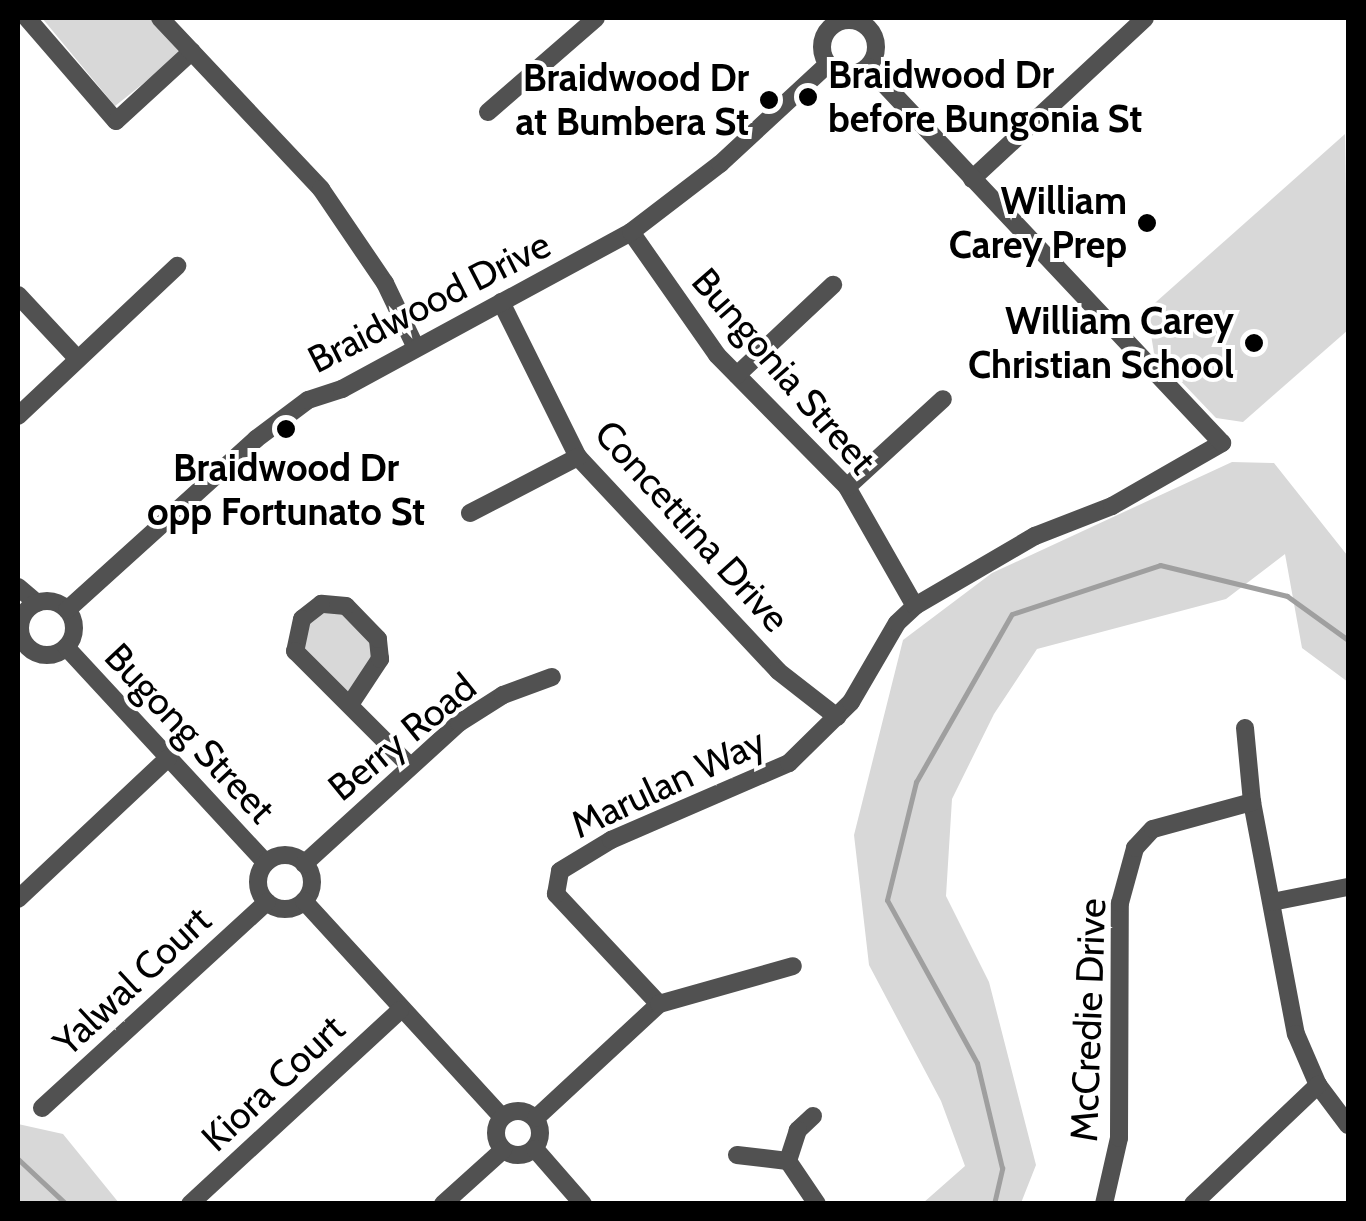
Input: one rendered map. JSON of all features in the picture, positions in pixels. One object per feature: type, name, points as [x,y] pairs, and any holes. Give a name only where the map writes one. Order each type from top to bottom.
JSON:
[{"type":"street","points":[[27,18],[116,121],[192,51]]},
{"type":"street","points":[[160,18],[330,202],[385,283],[415,346]]},
{"type":"street","points":[[488,112],[596,18]]},
{"type":"street","points":[[868,66],[972,179],[1145,18]]},
{"type":"street","points":[[852,20],[877,25],[876,50],[868,66],[852,74],[828,64],[823,42],[826,22],[852,20]]},
{"type":"street","name":"Braidwood Drive","points":[[67,610],[256,438],[308,400],[342,389],[631,232],[734,152],[828,64]]},
{"type":"street","name":"Marulan Way","points":[[658,1004],[556,894],[556,877],[611,840],[790,763],[836,717],[915,606],[1035,536],[1112,506],[1222,443],[972,179]]},
{"type":"street","name":"Bungonia Street","points":[[631,232],[690,322],[847,487],[915,606]]},
{"type":"street","points":[[18,416],[178,266]]},
{"type":"street","points":[[737,375],[833,285]]},
{"type":"street","points":[[18,295],[77,358]]},
{"type":"street","name":"Concettina Drive","points":[[501,302],[578,456],[778,672],[836,717]]},
{"type":"street","points":[[847,487],[944,399]]},
{"type":"street","points":[[470,513],[578,456]]},
{"type":"street","points":[[18,587],[37,603],[67,610],[74,625],[66,647],[43,655],[23,655],[19,619],[37,603]]},
{"type":"street","points":[[351,703],[380,659],[378,640],[346,606],[321,604],[302,619],[295,651],[409,765]]},
{"type":"street","name":"Bugong Street","points":[[66,647],[266,864]]},
{"type":"street","name":"Berry Road","points":[[304,864],[409,765],[482,708],[552,678]]},
{"type":"street","points":[[1245,728],[1252,802],[1296,1034],[1318,1085],[1348,1125]]},
{"type":"street","points":[[18,899],[168,758]]},
{"type":"street","name":"McCredie Drive","points":[[1104,1204],[1120,1138],[1120,903],[1136,848],[1153,829],[1252,802]]},
{"type":"street","points":[[292,856],[304,864],[312,880],[304,901],[287,909],[267,902],[258,882],[266,864],[292,856]]},
{"type":"street","points":[[1272,902],[1348,887]]},
{"type":"street","points":[[304,901],[502,1117]]},
{"type":"street","name":"Yalwal Court","points":[[42,1108],[267,902]]},
{"type":"street","points":[[536,1118],[658,1004],[793,966]]},
{"type":"street","name":"Kiora Court","points":[[190,1204],[400,1010]]},
{"type":"street","points":[[1193,1204],[1318,1085]]},
{"type":"street","points":[[524,1111],[536,1118],[541,1132],[535,1149],[520,1156],[503,1150],[496,1133],[502,1117],[524,1111]]},
{"type":"street","points":[[788,1161],[798,1130],[813,1116]]},
{"type":"street","points":[[535,1149],[583,1204]]},
{"type":"street","points":[[443,1204],[503,1150]]},
{"type":"street","points":[[737,1155],[788,1161],[817,1204]]},
{"type":"shaded area","points":[[42,18],[157,18],[180,47],[179,55],[115,106]]},
{"type":"shaded area","points":[[1345,134],[1348,330],[1243,422],[1216,418],[1154,353],[1147,310]]},
{"type":"shaded area","points":[[1232,462],[1274,463],[1347,555],[1348,682],[1302,648],[1285,554],[1226,599],[1037,649],[994,714],[952,799],[946,896],[989,982],[1036,1165],[1021,1203],[923,1203],[965,1166],[941,1101],[869,965],[854,835],[903,640],[992,573]]},
{"type":"shaded area","points":[[337,608],[376,649],[350,694],[302,650],[309,616]]},
{"type":"shaded area","points":[[18,1124],[63,1134],[119,1203],[18,1203]]},
{"type":"waterway","points":[[994,1204],[1002,1168],[977,1063],[887,900],[916,782],[1012,614],[1160,565],[1287,596],[1348,640]]},
{"type":"waterway","points":[[18,1159],[66,1204]]},
{"type":"place","name":"Braidwood Dr before Bungonia St","points":[[808,97]]},
{"type":"place","name":"Braidwood Dr at Bumbera St","points":[[769,100]]},
{"type":"place","name":"William Carey Prep","points":[[1147,223]]},
{"type":"place","name":"William Carey Christian School","points":[[1254,343]]},
{"type":"place","name":"Braidwood Dr opp Fortunato St","points":[[286,429]]}]
